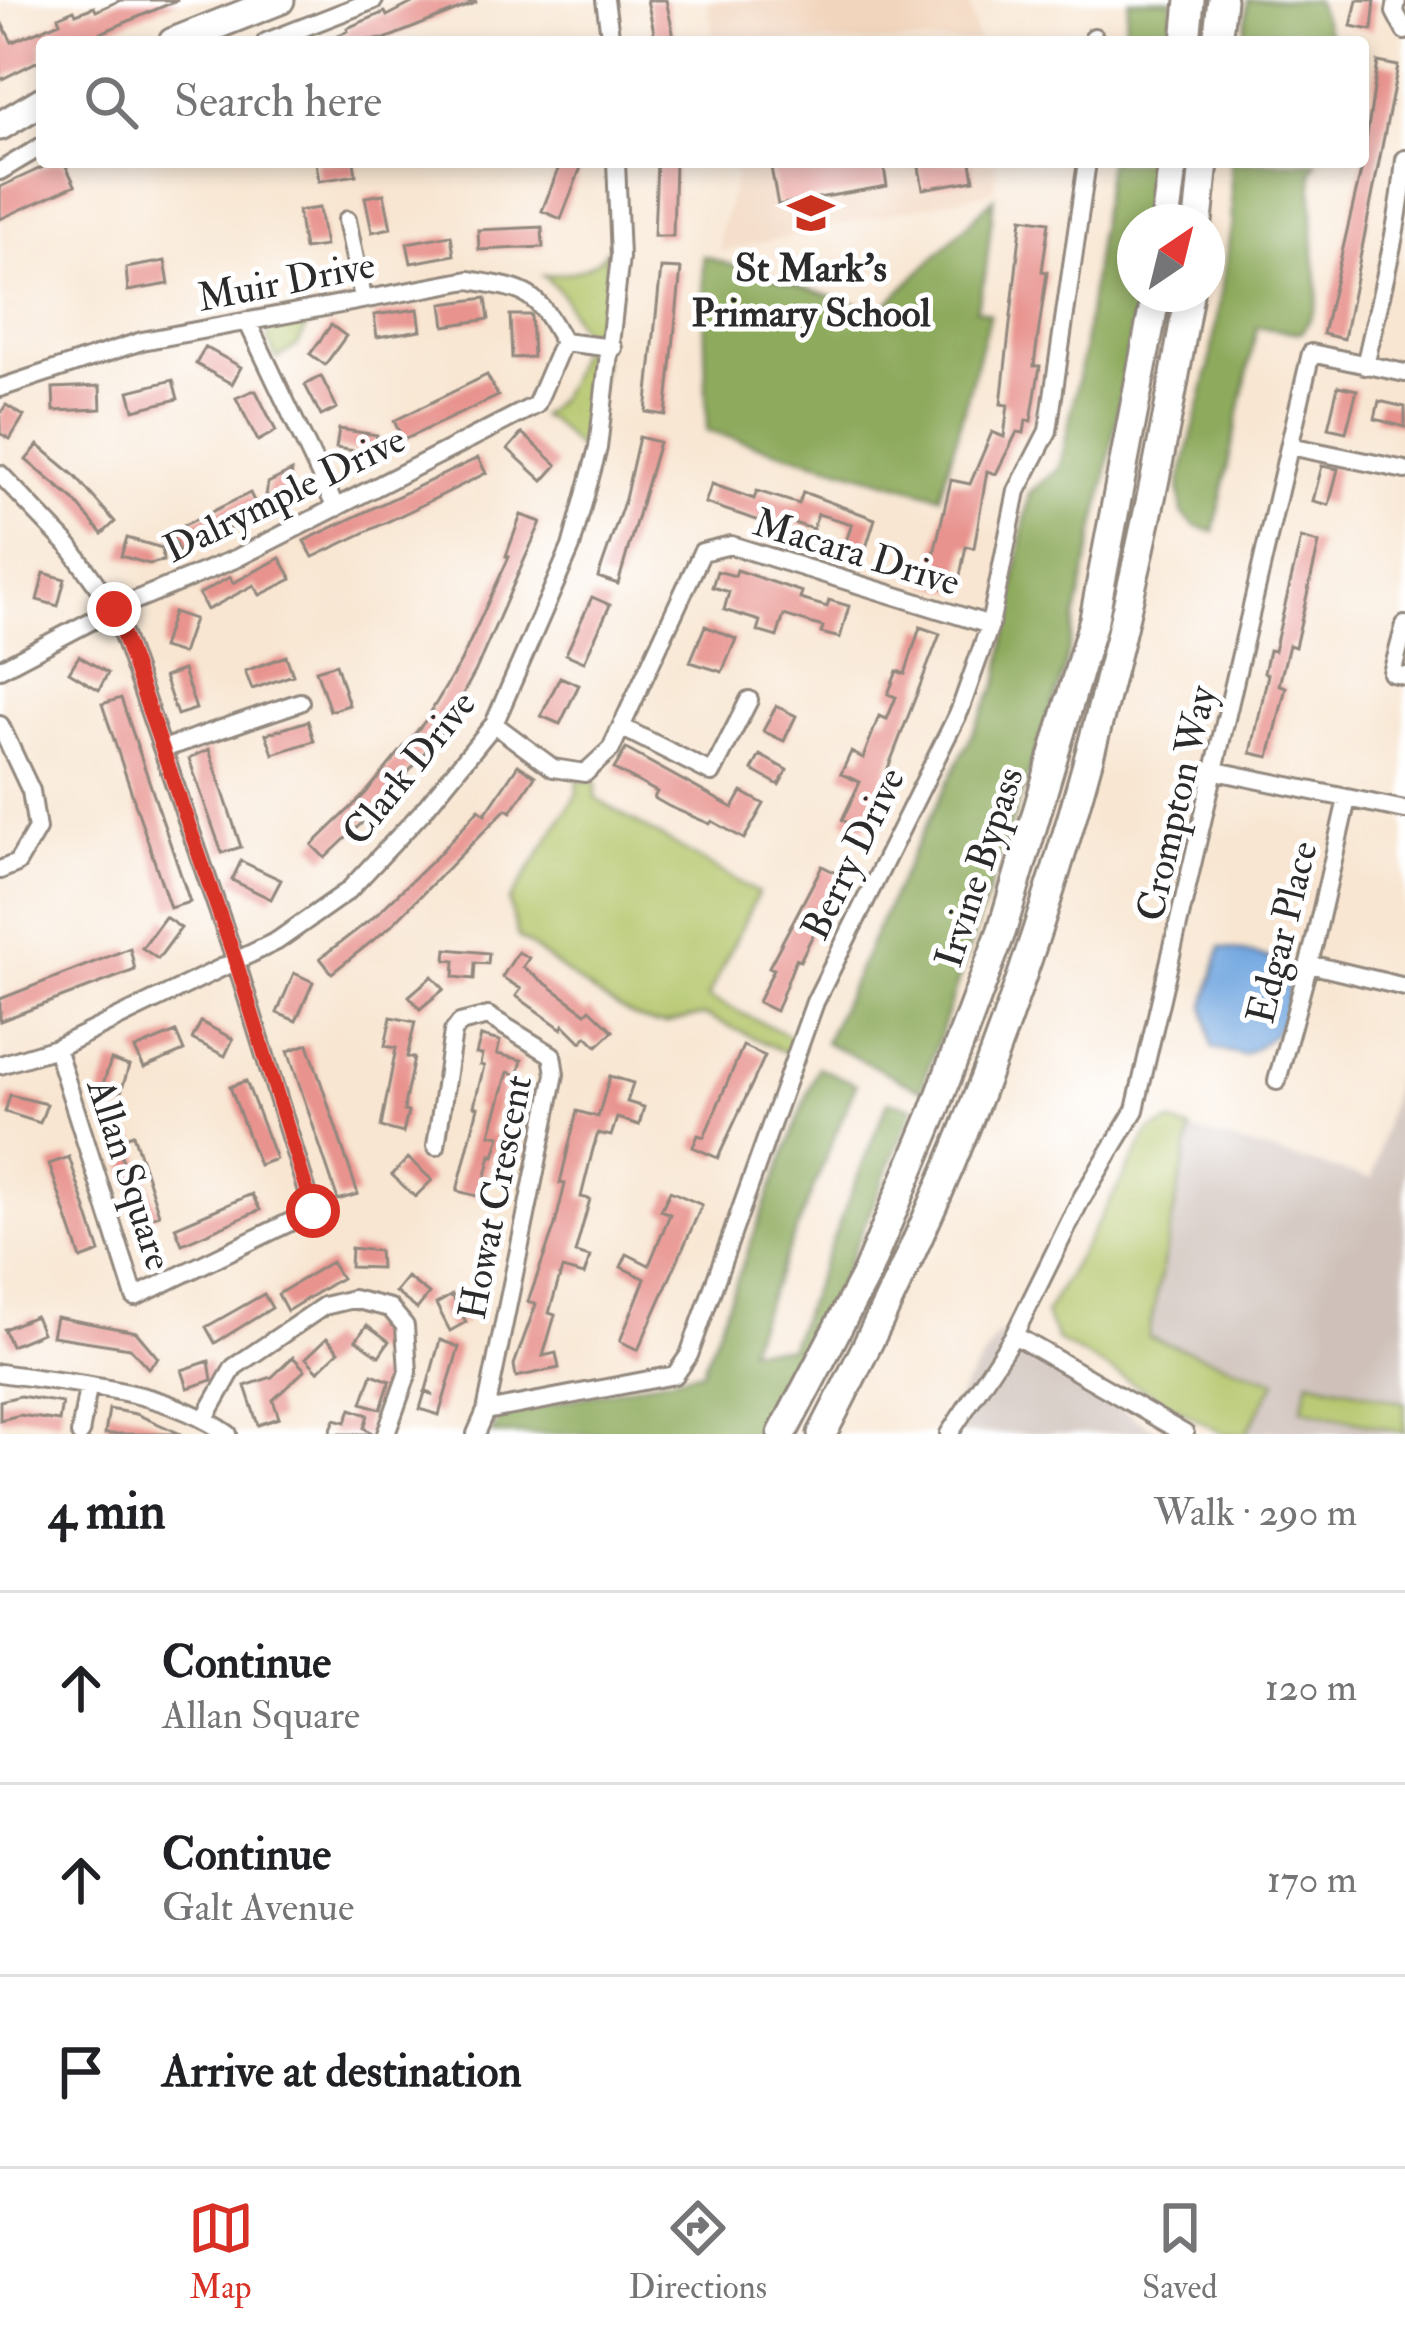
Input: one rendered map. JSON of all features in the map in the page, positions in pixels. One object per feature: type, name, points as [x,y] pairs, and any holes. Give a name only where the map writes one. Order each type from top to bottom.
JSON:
[{"type":"main road","points":[[188,36],[280,0]]},
{"type":"main road","points":[[1187,36],[1190,0]]},
{"type":"main road","points":[[1218,36],[1222,0]]},
{"type":"main road","points":[[0,126],[36,105]]},
{"type":"main road","points":[[1167,204],[1172,168]]},
{"type":"main road","points":[[1200,204],[1203,168]]},
{"type":"main road","name":"Irvine Bypass","points":[[782,1434],[867,1272],[1002,930],[1094,619],[1153,312]]},
{"type":"main road","name":"Irvine Bypass","points":[[822,1434],[908,1261],[966,1126],[1082,787],[1130,604],[1186,312]]},
{"type":"street","points":[[281,36],[374,0]]},
{"type":"street","points":[[605,0],[610,36]]},
{"type":"street","points":[[1397,0],[1395,11],[1405,31]]},
{"type":"street","points":[[0,171],[36,150]]},
{"type":"street","points":[[1365,366],[1388,252],[1399,224],[1405,159]]},
{"type":"street","name":"Clark Drive","points":[[0,1065],[56,1048],[277,941],[348,891],[422,812],[494,724],[571,547],[598,448],[620,257],[616,168]]},
{"type":"street","name":"Berry Drive","points":[[486,1411],[675,1375],[689,1355],[814,1002],[960,710],[990,625],[1017,490],[1048,431],[1086,168]]},
{"type":"street","points":[[347,220],[363,298]]},
{"type":"street","name":"Muir Drive","points":[[0,388],[142,341],[470,280],[520,289],[544,308],[563,342]]},
{"type":"street","points":[[247,321],[336,508]]},
{"type":"street","points":[[563,342],[613,347]]},
{"type":"street","name":"Dalrymple Drive","points":[[0,669],[114,609],[235,559],[536,405],[563,342]]},
{"type":"street","name":"Crompton Way","points":[[949,1434],[1014,1335],[1080,1201],[1135,1111],[1311,353],[1405,373]]},
{"type":"street","points":[[1290,446],[1405,470]]},
{"type":"street","points":[[0,474],[69,545],[114,609],[236,962]]},
{"type":"street","name":"Macara Drive","points":[[494,724],[554,767],[585,773],[611,749],[702,553],[731,545],[990,625]]},
{"type":"street","points":[[1399,675],[1405,625]]},
{"type":"street","points":[[621,727],[712,773],[749,700]]},
{"type":"street","points":[[164,749],[300,702]]},
{"type":"street","points":[[0,724],[31,791],[38,829],[17,862],[0,870]]},
{"type":"street","points":[[0,772],[17,762]]},
{"type":"street","points":[[1216,771],[1405,810]]},
{"type":"street","name":"Edgar Place","points":[[1276,1081],[1347,799]]},
{"type":"street","name":"Allan Square","points":[[56,1048],[135,1297],[313,1211],[236,962]]},
{"type":"street","points":[[1309,964],[1405,987]]},
{"type":"street","name":"Howat Crescent","points":[[436,1146],[453,1032],[460,1023],[488,1016],[552,1055],[555,1074],[486,1411],[476,1434]]},
{"type":"street","points":[[206,1418],[234,1366],[324,1306],[353,1299],[390,1308],[405,1325],[408,1372],[386,1434]]},
{"type":"street","points":[[1014,1335],[1185,1434]]},
{"type":"street","points":[[0,1373],[155,1398],[206,1418],[228,1434]]},
{"type":"street","points":[[80,1434],[88,1387]]},
{"type":"shaded area","points":[[708,0],[968,0],[977,36],[712,36]]},
{"type":"shaded area","name":"St Mark's Primary School","points":[[732,168],[996,168],[995,190],[721,252],[720,232],[736,178]]},
{"type":"shaded area","points":[[1401,1056],[1405,1057],[1405,1403],[1310,1380],[1302,1408],[1405,1434],[1269,1430],[1246,1434],[1276,1382],[1147,1337],[1191,1130],[1372,1179]]},
{"type":"shaded area","points":[[999,1333],[1162,1434],[935,1434]]},
{"type":"green space","points":[[1129,0],[1173,0],[1170,36],[1124,36]]},
{"type":"green space","points":[[1248,0],[1316,0],[1330,36],[1244,36]]},
{"type":"green space","points":[[1107,168],[1157,168],[1152,204],[1117,204],[1117,312],[1136,312],[1064,670],[921,1090],[825,1042],[999,680],[1029,493],[1060,467],[1083,353]]},
{"type":"green space","points":[[1230,168],[1314,168],[1318,292],[1314,310],[1301,333],[1257,327],[1214,532],[1195,526],[1182,513],[1179,485],[1209,368],[1218,312],[1225,312],[1232,221]]},
{"type":"green space","points":[[994,198],[985,277],[976,309],[990,314],[940,496],[707,431],[703,256],[880,311]]},
{"type":"green space","points":[[608,250],[605,322],[599,330],[583,332],[560,291],[543,276],[587,267]]},
{"type":"green space","points":[[312,316],[298,345],[277,359],[267,339],[273,324]]},
{"type":"green space","points":[[592,349],[603,359],[583,451],[540,416],[565,387],[578,352]]},
{"type":"green space","points":[[578,780],[596,782],[596,799],[758,893],[708,997],[792,1037],[787,1053],[706,1016],[664,1023],[634,1016],[518,937],[509,902],[577,794]]},
{"type":"green space","points":[[818,1067],[856,1084],[748,1348],[789,1348],[888,1101],[914,1107],[816,1340],[766,1434],[492,1434],[500,1415],[702,1371]]},
{"type":"green space","points":[[1170,1122],[1191,1130],[1148,1337],[1276,1381],[1246,1434],[1223,1434],[1058,1341],[1045,1314],[1150,1131]]},
{"type":"green space","points":[[1309,1380],[1405,1403],[1405,1433],[1302,1409]]},
{"type":"water","points":[[1221,947],[1286,962],[1289,994],[1284,1018],[1269,1038],[1243,1055],[1212,1048],[1205,1005]]},
{"type":"building","points":[[121,0],[178,0],[94,36],[36,36],[36,62],[0,80],[0,20],[12,42],[60,22],[58,17],[74,10],[76,14],[94,7],[96,11]]},
{"type":"building","points":[[418,0],[477,2],[392,36],[336,36],[385,12],[387,16]]},
{"type":"building","points":[[647,0],[666,0],[674,36],[655,36]]},
{"type":"building","points":[[1357,0],[1375,0],[1372,30],[1351,26]]},
{"type":"building","points":[[1378,62],[1398,66],[1344,339],[1323,334],[1362,168],[1369,168],[1369,122]]},
{"type":"building","points":[[41,168],[67,168],[75,185],[0,219],[0,187]]},
{"type":"building","points":[[317,168],[355,168],[356,175],[319,181]]},
{"type":"building","points":[[559,168],[581,168],[561,219],[542,211]]},
{"type":"building","points":[[657,168],[675,168],[673,236],[654,236]]},
{"type":"building","points":[[771,168],[884,168],[887,186],[778,205]]},
{"type":"building","points":[[919,168],[972,168],[974,180],[923,189]]},
{"type":"building","points":[[384,194],[391,228],[372,232],[365,197]]},
{"type":"building","points":[[319,208],[325,246],[304,249],[298,211]]},
{"type":"building","points":[[1022,218],[1049,222],[1034,366],[1040,366],[1031,421],[1026,420],[1024,433],[1017,432],[996,474],[987,471],[974,548],[966,546],[957,591],[927,584],[951,480],[970,484],[992,432],[1004,437],[1008,405],[1001,404]]},
{"type":"building","points":[[542,227],[543,247],[479,250],[478,230]]},
{"type":"building","points":[[451,235],[454,255],[411,263],[407,243]]},
{"type":"building","points":[[165,261],[169,284],[128,291],[126,268]]},
{"type":"building","points":[[661,268],[681,269],[666,415],[646,412]]},
{"type":"building","points":[[486,298],[489,319],[445,326],[442,304]]},
{"type":"building","points":[[418,309],[421,330],[377,337],[374,315]]},
{"type":"building","points":[[510,315],[531,315],[533,357],[512,358]]},
{"type":"building","points":[[331,325],[346,336],[325,365],[310,354]]},
{"type":"building","points":[[205,347],[241,367],[232,384],[196,364]]},
{"type":"building","points":[[487,375],[498,396],[403,440],[394,421]]},
{"type":"building","points":[[321,376],[337,408],[321,416],[305,385]]},
{"type":"building","points":[[173,380],[178,399],[134,410],[129,391]]},
{"type":"building","points":[[100,386],[101,409],[54,411],[53,388]]},
{"type":"building","points":[[1338,386],[1357,390],[1346,432],[1328,428]]},
{"type":"building","points":[[252,391],[276,431],[258,441],[236,398]]},
{"type":"building","points":[[1379,401],[1405,407],[1405,427],[1375,419]]},
{"type":"building","points":[[6,405],[24,416],[10,439],[0,433],[0,414]]},
{"type":"building","points":[[339,429],[377,435],[374,454],[336,448]]},
{"type":"building","points":[[522,433],[557,465],[543,481],[508,449]]},
{"type":"building","points":[[639,437],[659,442],[618,584],[598,577],[625,499]]},
{"type":"building","points":[[38,445],[75,476],[115,522],[102,534],[74,500],[26,460]]},
{"type":"building","points":[[478,458],[486,473],[412,510],[313,557],[304,541]]},
{"type":"building","points":[[1322,466],[1338,469],[1329,505],[1313,501]]},
{"type":"building","points":[[292,471],[288,499],[266,496],[268,483]]},
{"type":"building","points":[[712,484],[754,499],[757,491],[799,504],[803,492],[875,519],[864,554],[844,547],[852,524],[818,514],[813,529],[783,520],[781,528],[705,503]]},
{"type":"building","points":[[250,493],[260,513],[180,554],[170,532]]},
{"type":"building","points":[[521,515],[541,522],[475,672],[443,730],[384,802],[325,858],[312,845],[365,794],[426,720],[461,661],[509,557]]},
{"type":"building","points":[[127,538],[162,548],[163,561],[149,564],[121,556]]},
{"type":"building","points":[[1301,538],[1319,543],[1295,647],[1289,645],[1279,685],[1286,687],[1269,757],[1251,753],[1269,650],[1274,651]]},
{"type":"building","points":[[280,558],[292,579],[260,595],[254,585],[207,610],[199,594],[230,577],[233,583]]},
{"type":"building","points":[[737,570],[802,592],[800,599],[827,607],[829,600],[849,606],[840,638],[821,633],[823,627],[784,615],[777,637],[757,631],[760,621],[724,610],[729,592],[712,587],[717,571],[735,576]]},
{"type":"building","points":[[44,573],[65,579],[58,606],[37,600]]},
{"type":"building","points":[[592,597],[610,605],[584,662],[566,654]]},
{"type":"building","points":[[173,612],[194,619],[182,654],[162,648]]},
{"type":"building","points":[[705,626],[736,639],[722,672],[690,662]]},
{"type":"building","points":[[920,627],[940,634],[864,830],[842,820],[860,782],[841,774],[851,752],[863,758],[879,716],[887,719],[896,697],[888,694],[897,671],[905,674]]},
{"type":"building","points":[[79,656],[108,673],[99,690],[69,672]]},
{"type":"building","points":[[286,656],[293,675],[252,689],[245,671]]},
{"type":"building","points":[[336,664],[349,705],[330,711],[316,670]]},
{"type":"building","points":[[183,670],[196,709],[177,715],[164,677]]},
{"type":"building","points":[[560,677],[579,685],[560,724],[541,716]]},
{"type":"building","points":[[121,698],[190,902],[170,908],[102,704]]},
{"type":"building","points":[[776,706],[796,716],[784,741],[763,731]]},
{"type":"building","points":[[308,721],[314,741],[273,754],[266,734]]},
{"type":"building","points":[[209,749],[241,847],[222,853],[189,759]]},
{"type":"building","points":[[626,749],[733,808],[742,792],[764,804],[744,839],[712,821],[670,807],[654,798],[657,792],[614,769]]},
{"type":"building","points":[[760,755],[787,770],[779,785],[752,770]]},
{"type":"building","points":[[518,765],[535,776],[511,812],[506,809],[390,927],[332,973],[320,958],[375,916],[479,809],[485,814]]},
{"type":"building","points":[[241,861],[281,880],[271,899],[232,880]]},
{"type":"building","points":[[822,866],[842,876],[800,961],[796,959],[776,1011],[758,1002],[774,969],[769,967]]},
{"type":"building","points":[[165,917],[181,928],[158,959],[142,948]]},
{"type":"building","points":[[130,948],[135,970],[0,1021],[0,999]]},
{"type":"building","points":[[447,949],[489,953],[488,964],[475,963],[474,979],[454,977],[455,961],[446,960]]},
{"type":"building","points":[[518,952],[529,958],[523,967],[586,1013],[590,1009],[613,1031],[597,1046],[587,1036],[581,1042],[564,1025],[562,1029],[516,996],[521,989],[502,977]]},
{"type":"building","points":[[294,973],[313,982],[296,1021],[277,1013]]},
{"type":"building","points":[[432,976],[444,989],[420,1009],[409,996]]},
{"type":"building","points":[[391,1017],[415,1022],[407,1057],[414,1058],[403,1133],[381,1127],[396,1048],[385,1046]]},
{"type":"building","points":[[201,1022],[233,1039],[225,1056],[192,1039]]},
{"type":"building","points":[[176,1032],[184,1051],[144,1068],[135,1049]]},
{"type":"building","points":[[481,1036],[500,1041],[497,1054],[522,1060],[518,1075],[508,1072],[490,1134],[500,1136],[481,1197],[457,1191],[478,1107],[474,1106],[484,1066],[480,1065],[482,1055],[476,1054]]},
{"type":"building","points":[[308,1044],[358,1194],[338,1200],[288,1051]]},
{"type":"building","points":[[743,1046],[765,1056],[718,1158],[693,1147],[698,1135],[704,1137]]},
{"type":"building","points":[[111,1060],[129,1066],[118,1102],[99,1096]]},
{"type":"building","points":[[610,1076],[633,1083],[627,1102],[644,1107],[639,1125],[617,1118],[611,1136],[598,1133],[581,1197],[590,1199],[575,1253],[590,1257],[584,1275],[562,1269],[549,1313],[555,1315],[543,1356],[556,1353],[559,1368],[516,1377],[514,1365],[536,1304],[528,1302],[555,1225],[577,1111],[598,1117]]},
{"type":"building","points":[[246,1081],[276,1159],[259,1165],[230,1087]]},
{"type":"building","points":[[10,1095],[47,1104],[40,1123],[5,1112]]},
{"type":"building","points":[[133,1134],[159,1214],[142,1220],[116,1140]]},
{"type":"building","points":[[69,1157],[100,1252],[81,1259],[49,1164]]},
{"type":"building","points":[[408,1158],[432,1180],[415,1197],[392,1175]]},
{"type":"building","points":[[670,1191],[702,1205],[638,1350],[620,1341],[645,1279],[621,1267],[627,1254],[649,1265],[670,1214],[661,1210]]},
{"type":"building","points":[[252,1194],[260,1210],[182,1244],[175,1227]]},
{"type":"building","points":[[351,1248],[379,1251],[380,1268],[350,1267]]},
{"type":"building","points":[[331,1262],[341,1278],[287,1311],[278,1294]]},
{"type":"building","points":[[407,1277],[429,1294],[417,1309],[395,1292]]},
{"type":"building","points":[[264,1294],[272,1308],[215,1343],[206,1327]]},
{"type":"building","points":[[452,1295],[466,1322],[450,1331],[436,1304]]},
{"type":"building","points":[[35,1316],[42,1333],[11,1346],[4,1329]]},
{"type":"building","points":[[56,1317],[136,1332],[158,1358],[148,1368],[130,1348],[52,1336]]},
{"type":"building","points":[[367,1325],[389,1341],[379,1356],[356,1340]]},
{"type":"building","points":[[327,1338],[339,1351],[318,1371],[306,1358]]},
{"type":"building","points":[[440,1340],[459,1347],[439,1415],[420,1409],[425,1392],[434,1395],[426,1390]]},
{"type":"building","points":[[293,1357],[305,1370],[273,1400],[279,1418],[258,1425],[245,1386],[272,1377]]},
{"type":"building","points":[[209,1361],[212,1380],[188,1388],[182,1370]]},
{"type":"building","points":[[372,1374],[390,1381],[381,1409],[362,1403]]},
{"type":"building","points":[[20,1396],[62,1403],[59,1421],[20,1415],[0,1420],[0,1401]]},
{"type":"building","points":[[109,1409],[136,1414],[181,1434],[105,1434]]},
{"type":"building","points":[[351,1409],[368,1415],[364,1428],[374,1434],[329,1434],[335,1419],[346,1422]]},
{"type":"place","name":"St Mark's Primary School","points":[[811,213]]},
{"type":"route","points":[[114,609],[236,962],[313,1211]]}]
